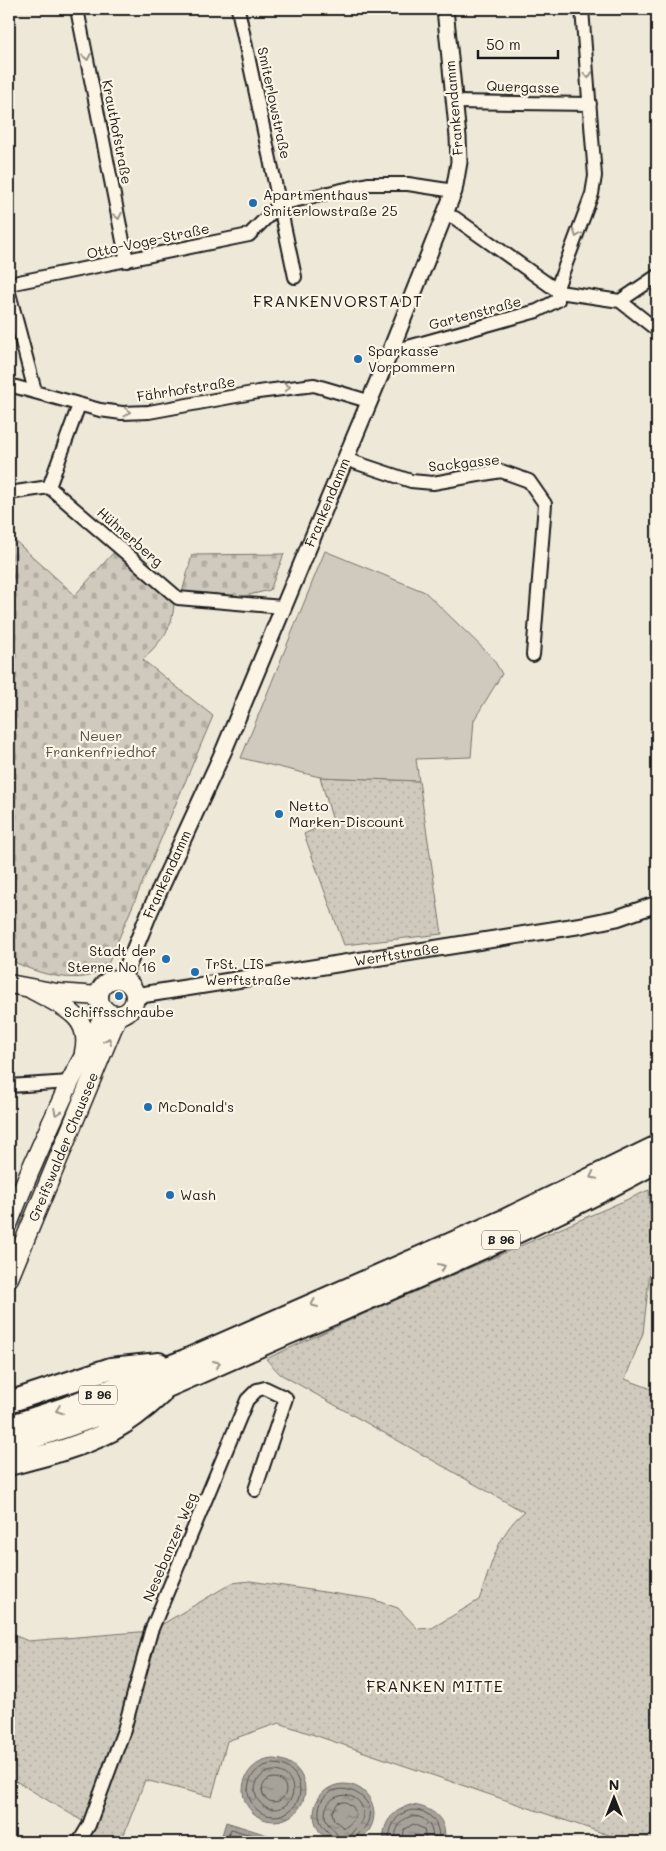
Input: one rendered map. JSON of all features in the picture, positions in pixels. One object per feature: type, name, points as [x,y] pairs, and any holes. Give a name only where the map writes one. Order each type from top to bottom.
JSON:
[{"type":"highway","name":"B 96","points":[[9,1426],[64,1408],[185,1360],[504,1220],[637,1154],[657,1146]]},
{"type":"highway","name":"B 96","points":[[9,1445],[73,1424],[172,1384],[437,1269],[603,1192],[657,1162]]},
{"type":"highway","points":[[9,1402],[111,1368],[185,1360]]},
{"type":"highway","points":[[9,1466],[111,1431],[136,1416],[172,1384]]},
{"type":"main road","points":[[9,984],[107,1007],[130,1009],[135,996],[131,986],[122,980],[107,982],[107,1007]]},
{"type":"main road","points":[[31,989],[71,1012],[81,1021],[87,1039],[83,1055]]},
{"type":"main road","name":"Greifswalder Chaussee","points":[[9,1222],[70,1082],[83,1055],[94,1039],[107,1007]]},
{"type":"main road","name":"Greifswalder Chaussee","points":[[9,1278],[107,1007]]},
{"type":"main road","points":[[637,1154],[657,1142]]},
{"type":"main road","points":[[603,1192],[657,1171]]},
{"type":"street","name":"Krauthofstraße","points":[[77,9],[127,261]]},
{"type":"street","name":"Smiterlowstraße","points":[[238,9],[280,204]]},
{"type":"street","name":"Frankendamm","points":[[122,980],[150,912],[224,750],[282,607],[390,352],[454,191],[459,162],[444,9]]},
{"type":"street","points":[[558,292],[558,285],[594,185],[595,176],[582,9]]},
{"type":"street","name":"Quergasse","points":[[454,102],[590,104]]},
{"type":"street","points":[[295,277],[280,204],[368,184],[408,184],[454,191]]},
{"type":"street","name":"Otto-Voge-Straße","points":[[9,284],[248,235],[280,204]]},
{"type":"street","points":[[446,215],[455,218],[558,292],[620,301],[657,330]]},
{"type":"street","points":[[620,301],[657,276]]},
{"type":"street","name":"Gartenstraße","points":[[390,352],[537,311],[558,300],[558,292]]},
{"type":"street","points":[[9,293],[35,391]]},
{"type":"street","name":"Fährhofstraße","points":[[9,386],[115,412],[149,412],[258,392],[314,385],[368,401]]},
{"type":"street","points":[[9,493],[49,487],[79,404]]},
{"type":"street","name":"Sackgasse","points":[[345,459],[411,481],[433,483],[455,481],[501,471],[528,481],[545,504],[533,655]]},
{"type":"street","name":"Hühnerberg","points":[[49,487],[178,598],[282,607]]},
{"type":"street","name":"Werftstraße","points":[[135,996],[583,925],[617,918],[657,904]]},
{"type":"street","points":[[9,1086],[70,1082]]},
{"type":"street","name":"Nesebanzer Weg","points":[[79,1842],[89,1825],[124,1730],[151,1631],[247,1400],[257,1390],[265,1388],[286,1398],[255,1490]]},
{"type":"green space","name":"Neuer Frankenfriedhof","points":[[12,538],[75,595],[115,551],[174,604],[168,629],[143,660],[213,716],[108,964],[94,974],[84,977],[74,978],[45,974],[9,959],[9,541]]},
{"type":"green space","points":[[325,551],[425,592],[492,657],[502,674],[474,720],[471,757],[416,759],[419,781],[320,777],[241,758]]},
{"type":"green space","points":[[284,554],[270,590],[228,600],[182,593],[192,555]]},
{"type":"green space","points":[[320,777],[419,781],[442,934],[344,945],[304,834],[333,821]]},
{"type":"green space","points":[[649,1190],[653,1244],[643,1333],[625,1379],[657,1391],[657,1842],[629,1842],[279,1723],[227,1741],[212,1797],[145,1780],[121,1842],[79,1842],[89,1825],[9,1777],[9,1633],[28,1641],[151,1631],[232,1583],[250,1581],[371,1599],[398,1608],[418,1629],[432,1628],[479,1600],[501,1541],[507,1530],[524,1512],[280,1374],[266,1359],[366,1313]]},
{"type":"water","points":[[274,1759],[286,1762],[296,1768],[302,1778],[305,1790],[302,1802],[296,1812],[286,1818],[274,1821],[262,1818],[252,1812],[246,1802],[243,1790],[246,1778],[252,1768],[262,1762]]},
{"type":"water","points":[[338,1784],[350,1784],[361,1789],[369,1797],[374,1808],[372,1826],[361,1839],[350,1844],[338,1844],[327,1839],[319,1831],[314,1820],[314,1808],[319,1797],[327,1789]]},
{"type":"water","points":[[410,1805],[425,1808],[437,1815],[444,1827],[444,1842],[384,1842],[385,1829],[393,1814]]},
{"type":"water","points":[[226,1822],[286,1841],[286,1842],[220,1842]]},
{"type":"place","name":"Apartmenthaus Smiterlowstraße 25","points":[[253,203]]},
{"type":"place","name":"Sparkasse Vorpommern","points":[[358,359]]},
{"type":"place","name":"Netto Marken-Discount","points":[[279,814]]},
{"type":"place","name":"Stadt der Sterne No 16","points":[[166,959]]},
{"type":"place","name":"TrSt. LIS Werftstraße","points":[[195,972]]},
{"type":"place","name":"Schiffsschraube","points":[[119,996]]},
{"type":"place","name":"McDonald's","points":[[148,1107]]},
{"type":"place","name":"Wash","points":[[170,1195]]},
{"type":"district","name":"FRANKENVORSTADT","points":[[338,301]]},
{"type":"district","name":"FRANKEN MITTE","points":[[435,1686]]}]
